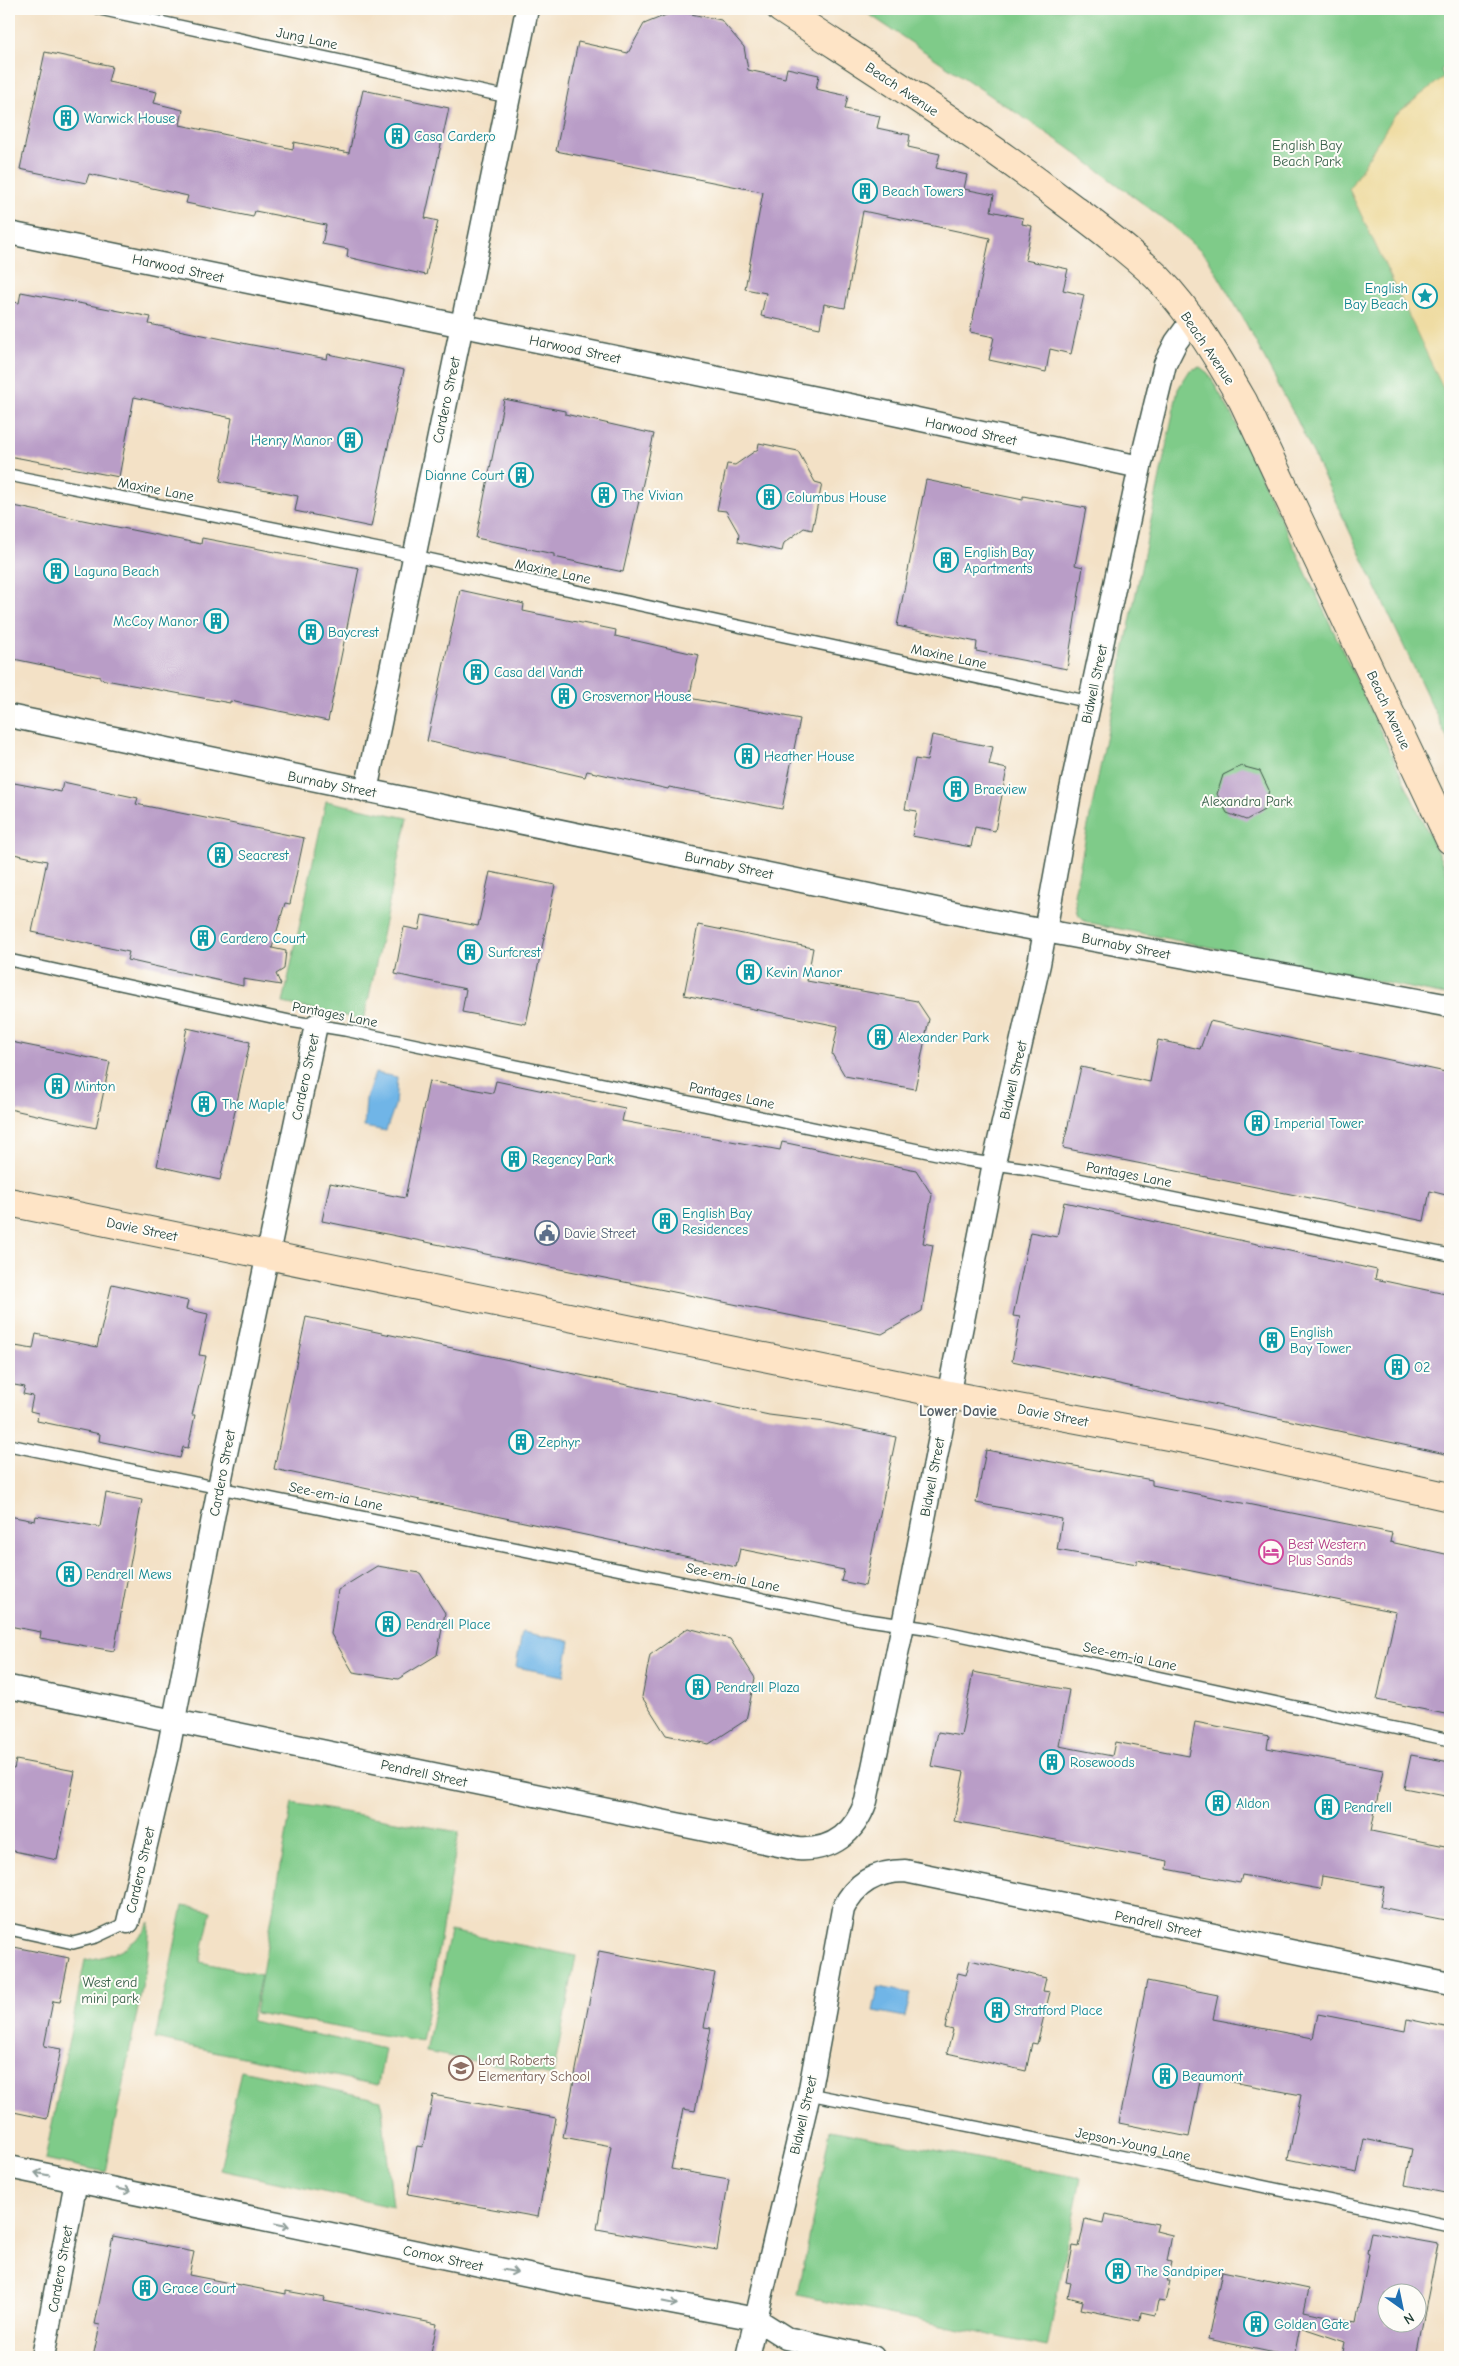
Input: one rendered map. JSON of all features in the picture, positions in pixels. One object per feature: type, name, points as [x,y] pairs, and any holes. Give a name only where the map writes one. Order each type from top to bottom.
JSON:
[{"type":"main road","name":"Beach Avenue","points":[[781,9],[1024,170],[1112,238],[1157,278],[1192,320],[1214,351],[1243,401],[1450,840]]},
{"type":"main road","name":"Davie Street","points":[[9,1202],[949,1395],[1206,1443],[1450,1497]]},
{"type":"street","name":"Cardero Street","points":[[366,791],[508,97],[528,9]]},
{"type":"street","name":"Harwood Street","points":[[9,233],[1140,467]]},
{"type":"street","name":"Bidwell Street","points":[[839,1840],[857,1824],[866,1801],[903,1625],[994,1163],[1046,931],[1069,799],[1140,467],[1165,364],[1176,342],[1192,320]]},
{"type":"street","name":"Burnaby Street","points":[[9,716],[1046,931],[1450,1006]]},
{"type":"street","name":"Cardero Street","points":[[128,1922],[174,1721],[219,1487],[316,1024]]},
{"type":"street","name":"Pendrell Street","points":[[9,1687],[759,1843],[809,1850],[830,1845],[839,1840]]},
{"type":"street","name":"Pendrell Street","points":[[867,1881],[888,1872],[905,1871],[1450,1984]]},
{"type":"street","name":"Bidwell Street","points":[[747,2357],[809,2094],[843,1909],[850,1895],[867,1881]]},
{"type":"street","name":"Comox Street","points":[[9,2167],[552,2280],[756,2319],[786,2338],[872,2357]]},
{"type":"street","name":"Cardero Street","points":[[43,2357],[76,2181]]},
{"type":"lane","name":"Jung Lane","points":[[100,9],[508,97]]},
{"type":"lane","name":"Maxine Lane","points":[[9,475],[414,556],[1090,702]]},
{"type":"lane","name":"Pantages Lane","points":[[9,960],[966,1160],[994,1163],[1450,1255]]},
{"type":"lane","name":"See-em-ia Lane","points":[[9,1445],[861,1619],[932,1629],[1450,1740]]},
{"type":"lane","points":[[9,1929],[73,1943],[96,1937],[128,1922]]},
{"type":"lane","name":"Jepson-Young Lane","points":[[809,2094],[1091,2150],[1450,2226]]},
{"type":"green space","name":"English Bay Beach Park","points":[[861,9],[1450,9],[1450,62],[1441,70],[1450,93],[1450,744],[1297,420],[1243,318],[1207,257],[1169,223],[1066,146]]},
{"type":"green space","name":"Alexandra Park","points":[[1200,367],[1208,373],[1232,415],[1450,879],[1450,996],[1086,922],[1077,913],[1074,894],[1178,389],[1190,370]]},
{"type":"green space","points":[[326,801],[407,818],[364,1020],[283,1003]]},
{"type":"green space","points":[[292,1803],[459,1832],[422,2042],[255,2013]]},
{"type":"green space","points":[[183,1906],[211,1911],[200,1962],[261,1975],[251,2021],[385,2049],[378,2085],[155,2039]]},
{"type":"green space","name":"West end mini park","points":[[150,1922],[147,1963],[105,2172],[45,2159],[85,1960],[114,1953],[131,1944]]},
{"type":"green space","points":[[450,1931],[576,1956],[553,2076],[426,2052]]},
{"type":"green space","points":[[241,2070],[381,2100],[393,2207],[220,2170]]},
{"type":"green space","points":[[830,2130],[1081,2178],[1047,2347],[798,2295]]},
{"type":"sand","name":"English Bay Beach","points":[[1450,72],[1450,403],[1349,189],[1394,116]]},
{"type":"water","points":[[375,1073],[397,1077],[395,1105],[386,1131],[364,1127],[366,1099]]},
{"type":"water","points":[[522,1632],[570,1641],[564,1676],[516,1667]]},
{"type":"water","points":[[878,1987],[911,1993],[905,2017],[873,2011]]},
{"type":"building","name":"Beach Towers","points":[[676,11],[721,20],[744,47],[748,70],[785,78],[787,68],[819,75],[816,89],[848,96],[845,109],[880,116],[877,128],[910,135],[908,147],[940,154],[936,168],[967,175],[964,189],[994,195],[991,211],[1023,218],[1022,224],[1032,226],[1025,260],[1068,269],[1063,290],[1084,295],[1071,354],[1050,349],[1046,372],[989,360],[994,337],[970,332],[990,238],[863,211],[845,308],[824,304],[820,328],[761,316],[766,293],[745,289],[763,192],[556,151],[578,42],[628,53],[644,24]]},
{"type":"building","points":[[45,52],[112,66],[108,82],[157,92],[154,103],[183,110],[180,125],[293,149],[294,142],[349,153],[363,90],[449,108],[425,218],[438,221],[426,275],[347,257],[348,249],[322,244],[326,225],[255,211],[253,217],[186,203],[188,196],[89,174],[86,183],[20,169]]},
{"type":"building","points":[[21,292],[151,317],[149,324],[247,344],[327,359],[328,354],[404,370],[371,527],[295,511],[298,496],[220,481],[232,418],[134,397],[119,477],[9,456],[9,301],[19,303]]},
{"type":"building","points":[[504,399],[565,411],[565,414],[654,434],[623,572],[554,557],[554,554],[476,538]]},
{"type":"building","name":"Columbus House","points":[[759,443],[798,451],[815,482],[822,484],[812,530],[804,528],[784,543],[782,551],[738,542],[739,534],[726,511],[717,510],[727,464],[735,465],[758,449]]},
{"type":"building","points":[[926,480],[1023,500],[1023,496],[1086,508],[1075,565],[1083,567],[1067,669],[976,651],[977,642],[897,626]]},
{"type":"building","points":[[9,505],[201,544],[202,538],[359,568],[328,721],[230,701],[230,703],[100,679],[100,677],[9,658]]},
{"type":"building","points":[[460,590],[524,604],[523,611],[616,630],[615,636],[699,655],[689,698],[800,719],[782,809],[669,787],[668,789],[587,771],[585,777],[427,741]]},
{"type":"building","name":"Braeview","points":[[932,735],[993,747],[989,765],[1007,769],[995,831],[975,827],[971,847],[912,836],[917,811],[905,809],[915,759],[927,761]]},
{"type":"building","points":[[1241,766],[1260,771],[1269,790],[1264,810],[1246,820],[1227,813],[1217,794],[1223,775]]},
{"type":"building","points":[[9,782],[61,792],[63,782],[138,798],[136,804],[304,838],[290,904],[285,903],[272,948],[286,951],[284,969],[276,974],[281,985],[243,979],[243,986],[127,960],[129,952],[32,932],[47,861],[9,853]]},
{"type":"building","name":"Surfcrest","points":[[490,872],[555,885],[526,1024],[462,1012],[466,989],[395,974],[404,927],[419,930],[422,915],[478,926]]},
{"type":"building","points":[[698,925],[813,948],[807,981],[917,1001],[929,1019],[915,1089],[845,1076],[832,1054],[838,1026],[684,995]]},
{"type":"building","name":"Imperial Tower","points":[[1210,1021],[1450,1073],[1450,1196],[1430,1191],[1424,1221],[1063,1148],[1081,1067],[1150,1082],[1158,1040],[1200,1049]]},
{"type":"building","name":"The Maple","points":[[187,1028],[250,1042],[220,1180],[157,1166]]},
{"type":"building","name":"Minton","points":[[11,1042],[110,1062],[96,1128],[9,1109],[9,1054]]},
{"type":"building","points":[[429,1081],[493,1093],[496,1081],[625,1108],[622,1121],[780,1150],[782,1142],[916,1170],[932,1195],[923,1243],[933,1245],[922,1311],[882,1334],[322,1221],[330,1183],[405,1198]]},
{"type":"building","points":[[1064,1202],[1377,1270],[1375,1279],[1450,1295],[1450,1455],[1012,1361],[1020,1317],[1013,1316],[1030,1232],[1057,1237]]},
{"type":"building","points":[[112,1284],[188,1301],[186,1309],[208,1314],[199,1355],[206,1356],[192,1415],[195,1415],[188,1448],[183,1447],[180,1458],[99,1441],[100,1434],[37,1421],[38,1413],[30,1411],[33,1396],[23,1394],[25,1387],[9,1384],[9,1345],[33,1349],[36,1334],[97,1347]]},
{"type":"building","name":"Zephyr","points":[[306,1317],[769,1415],[825,1422],[896,1437],[865,1586],[841,1581],[844,1570],[740,1549],[736,1567],[274,1469]]},
{"type":"building","points":[[986,1450],[1152,1480],[1152,1485],[1392,1533],[1390,1542],[1450,1555],[1450,1715],[1377,1700],[1396,1612],[1137,1560],[1137,1564],[1057,1550],[1062,1519],[976,1503]]},
{"type":"building","name":"Pendrell Mews","points":[[106,1493],[142,1500],[114,1651],[40,1638],[41,1632],[9,1626],[9,1516],[35,1521],[36,1516],[100,1527]]},
{"type":"building","name":"Pendrell Place","points":[[377,1566],[420,1573],[445,1613],[437,1655],[398,1679],[353,1672],[331,1634],[338,1590]]},
{"type":"building","name":"Pendrell Plaza","points":[[688,1628],[730,1639],[755,1678],[746,1720],[709,1744],[666,1735],[642,1697],[650,1655]]},
{"type":"building","points":[[973,1672],[1069,1690],[1059,1746],[1112,1756],[1115,1742],[1189,1756],[1195,1722],[1269,1736],[1267,1748],[1383,1770],[1371,1831],[1450,1847],[1450,1921],[1380,1907],[1384,1887],[1322,1876],[1320,1889],[1242,1875],[1240,1883],[1167,1869],[1168,1861],[954,1821],[964,1772],[931,1766],[938,1732],[961,1736]]},
{"type":"building","points":[[1411,1755],[1450,1762],[1450,1797],[1404,1788]]},
{"type":"building","points":[[16,1760],[75,1771],[57,1860],[9,1850],[9,1768],[14,1769]]},
{"type":"building","points":[[9,1946],[69,1958],[60,2002],[53,2001],[44,2046],[61,2049],[47,2119],[9,2111]]},
{"type":"building","points":[[599,1951],[715,1973],[704,2027],[711,2028],[695,2111],[683,2109],[671,2169],[729,2179],[717,2250],[597,2229],[611,2146],[563,2137]]},
{"type":"building","name":"Stratford Place","points":[[970,1960],[1046,1978],[1043,1991],[1050,1992],[1037,2044],[1032,2043],[1026,2071],[947,2053],[953,2030],[945,2028],[958,1973],[966,1975]]},
{"type":"building","points":[[1147,1981],[1218,1995],[1213,2019],[1313,2038],[1318,2014],[1405,2031],[1407,2019],[1450,2028],[1450,2194],[1405,2185],[1412,2149],[1364,2139],[1357,2173],[1288,2159],[1301,2095],[1201,2076],[1189,2137],[1119,2123]]},
{"type":"building","points":[[433,2095],[556,2118],[538,2217],[408,2194],[417,2146],[423,2147]]},
{"type":"building","name":"The Sandpiper","points":[[1105,2214],[1158,2224],[1156,2231],[1172,2235],[1167,2261],[1171,2262],[1167,2281],[1170,2281],[1165,2302],[1158,2301],[1155,2315],[1141,2312],[1140,2321],[1081,2309],[1083,2301],[1068,2297],[1071,2283],[1066,2282],[1073,2246],[1079,2247],[1085,2219],[1103,2223]]},
{"type":"building","points":[[1371,2232],[1438,2244],[1426,2306],[1426,2284],[1376,2284],[1376,2334],[1420,2334],[1416,2357],[1342,2357],[1345,2342],[1300,2327],[1294,2357],[1208,2339],[1222,2271],[1309,2289],[1304,2311],[1356,2322],[1369,2254],[1367,2253]]},
{"type":"building","points":[[113,2236],[194,2252],[189,2275],[286,2294],[286,2291],[325,2298],[324,2301],[437,2324],[430,2357],[93,2357],[100,2325],[95,2324]]},
{"type":"place","name":"Warwick House","points":[[66,118]]},
{"type":"place","name":"Casa Cardero","points":[[397,136]]},
{"type":"place","name":"Beach Towers","points":[[865,191]]},
{"type":"place","name":"English Bay Beach","points":[[1425,296]]},
{"type":"place","name":"Henry Manor","points":[[350,440]]},
{"type":"place","name":"Dianne Court","points":[[521,475]]},
{"type":"place","name":"The Vivian","points":[[604,495]]},
{"type":"place","name":"Columbus House","points":[[769,497]]},
{"type":"place","name":"English Bay Apartments","points":[[946,560]]},
{"type":"place","name":"Laguna Beach","points":[[56,571]]},
{"type":"place","name":"McCoy Manor","points":[[216,621]]},
{"type":"place","name":"Baycrest","points":[[311,632]]},
{"type":"place","name":"Casa del Vandt","points":[[476,672]]},
{"type":"place","name":"Grosvernor House","points":[[564,696]]},
{"type":"place","name":"Heather House","points":[[747,756]]},
{"type":"place","name":"Braeview","points":[[956,789]]},
{"type":"place","name":"Seacrest","points":[[220,855]]},
{"type":"place","name":"Cardero Court","points":[[203,938]]},
{"type":"place","name":"Surfcrest","points":[[470,952]]},
{"type":"place","name":"Kevin Manor","points":[[749,972]]},
{"type":"place","name":"Alexander Park","points":[[880,1037]]},
{"type":"place","name":"Minton","points":[[57,1086]]},
{"type":"place","name":"The Maple","points":[[204,1104]]},
{"type":"place","name":"Imperial Tower","points":[[1257,1123]]},
{"type":"place","name":"Regency Park","points":[[514,1159]]},
{"type":"place","name":"English Bay Residences","points":[[665,1221]]},
{"type":"place","name":"Davie Street","points":[[547,1233]]},
{"type":"place","name":"English Bay Tower","points":[[1272,1340]]},
{"type":"place","name":"O2","points":[[1397,1367]]},
{"type":"place","name":"Zephyr","points":[[521,1442]]},
{"type":"place","name":"Best Western Plus Sands","points":[[1271,1552]]},
{"type":"place","name":"Pendrell Mews","points":[[69,1574]]},
{"type":"place","name":"Pendrell Place","points":[[388,1624]]},
{"type":"place","name":"Pendrell Plaza","points":[[698,1687]]},
{"type":"place","name":"Rosewoods","points":[[1052,1762]]},
{"type":"place","name":"Aldon","points":[[1218,1803]]},
{"type":"place","name":"Pendrell","points":[[1327,1807]]},
{"type":"place","name":"Stratford Place","points":[[997,2010]]},
{"type":"place","name":"Lord Roberts Elementary School","points":[[461,2068]]},
{"type":"place","name":"Beaumont","points":[[1165,2076]]},
{"type":"place","name":"The Sandpiper","points":[[1118,2271]]},
{"type":"place","name":"Grace Court","points":[[145,2288]]},
{"type":"place","name":"Golden Gate","points":[[1256,2324]]},
{"type":"district","name":"Lower Davie","points":[[958,1411]]}]
